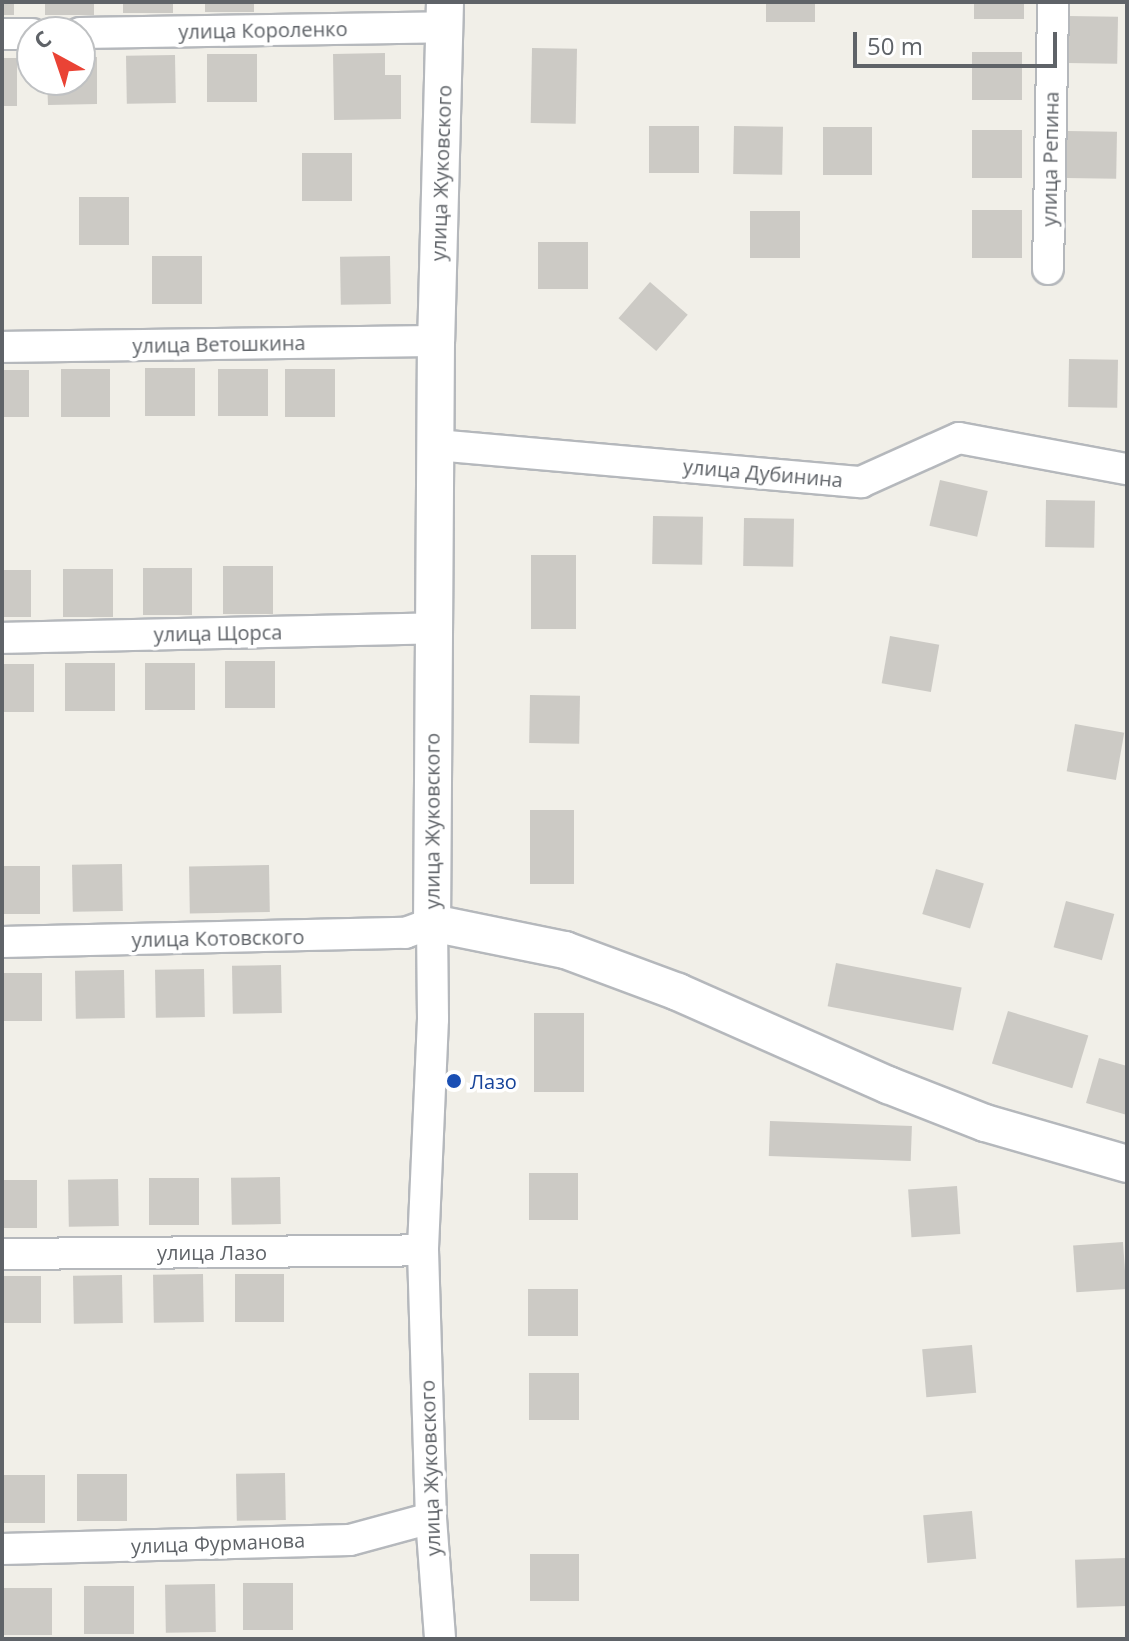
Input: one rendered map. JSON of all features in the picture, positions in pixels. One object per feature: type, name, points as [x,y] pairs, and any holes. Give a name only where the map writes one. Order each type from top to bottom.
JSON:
[{"type":"street","name":"улица Репина","points":[[1048,269],[1053,2]]},
{"type":"street","name":"улица Короленко","points":[[96,32],[445,15]]},
{"type":"street","name":"улица Жуковского","points":[[440,1639],[431,1518],[423,1250],[433,1019],[436,341],[445,15]]},
{"type":"street","name":"улица Ветошкина","points":[[2,347],[436,341]]},
{"type":"street","name":"улица Дубинина","points":[[436,445],[861,482],[959,438],[1127,469]]},
{"type":"street","name":"улица Щорса","points":[[2,638],[433,628]]},
{"type":"street","name":"улица Котовского","points":[[2,942],[405,933],[432,923]]},
{"type":"street","points":[[432,923],[565,950],[678,992],[888,1085],[985,1123],[1127,1164]]},
{"type":"street","name":"улица Лазо","points":[[2,1254],[423,1250]]},
{"type":"street","name":"улица Фурманова","points":[[2,1549],[350,1540],[431,1518]]},
{"type":"building","points":[[2,2],[14,2],[14,15],[2,15]]},
{"type":"building","points":[[45,2],[94,2],[94,15],[45,15]]},
{"type":"building","points":[[123,2],[173,2],[173,13],[123,13]]},
{"type":"building","points":[[205,2],[254,2],[254,12],[205,12]]},
{"type":"building","points":[[766,2],[815,2],[815,22],[766,22]]},
{"type":"building","points":[[974,2],[1024,2],[1024,19],[974,19]]},
{"type":"building","points":[[1068,16],[1118,17],[1117,64],[1067,63]]},
{"type":"building","points":[[532,48],[577,49],[576,124],[531,123]]},
{"type":"building","points":[[972,52],[1022,52],[1022,100],[972,100]]},
{"type":"building","points":[[385,53],[385,75],[401,75],[401,119],[334,120],[333,54]]},
{"type":"building","points":[[207,54],[257,54],[257,102],[207,102]]},
{"type":"building","points":[[175,55],[176,103],[127,104],[126,56]]},
{"type":"building","points":[[97,57],[97,104],[48,105],[48,96],[96,96]]},
{"type":"building","points":[[2,58],[16,58],[17,106],[2,106]]},
{"type":"building","points":[[649,126],[699,126],[699,173],[649,173]]},
{"type":"building","points":[[734,126],[783,127],[782,175],[733,174]]},
{"type":"building","points":[[823,127],[872,127],[872,175],[823,175]]},
{"type":"building","points":[[972,130],[1022,130],[1022,178],[972,178]]},
{"type":"building","points":[[1067,131],[1117,132],[1116,179],[1066,178]]},
{"type":"building","points":[[302,153],[352,153],[352,201],[302,201]]},
{"type":"building","points":[[79,197],[129,197],[129,245],[79,245]]},
{"type":"building","points":[[972,210],[1022,210],[1022,258],[972,258]]},
{"type":"building","points":[[750,211],[800,211],[800,258],[750,258]]},
{"type":"building","points":[[538,242],[588,242],[588,289],[538,289]]},
{"type":"building","points":[[152,256],[202,256],[202,304],[152,304]]},
{"type":"building","points":[[390,256],[391,304],[341,305],[340,257]]},
{"type":"building","points":[[650,282],[688,315],[656,351],[619,318]]},
{"type":"building","points":[[1069,359],[1118,360],[1117,408],[1068,407]]},
{"type":"building","points":[[145,368],[195,368],[195,416],[145,416]]},
{"type":"building","points":[[61,369],[110,369],[110,417],[61,417]]},
{"type":"building","points":[[218,369],[268,369],[268,416],[218,416]]},
{"type":"building","points":[[285,369],[335,369],[335,417],[285,417]]},
{"type":"building","points":[[2,370],[29,370],[29,417],[2,417]]},
{"type":"building","points":[[940,480],[988,491],[977,537],[929,526]]},
{"type":"building","points":[[1046,500],[1095,501],[1094,548],[1045,547]]},
{"type":"building","points":[[653,516],[703,517],[702,565],[652,564]]},
{"type":"building","points":[[744,518],[794,519],[793,567],[743,566]]},
{"type":"building","points":[[531,555],[576,555],[576,629],[531,629]]},
{"type":"building","points":[[223,566],[273,566],[273,614],[223,614]]},
{"type":"building","points":[[143,568],[192,568],[192,615],[143,615]]},
{"type":"building","points":[[63,569],[113,569],[113,617],[63,617]]},
{"type":"building","points":[[2,570],[31,570],[31,617],[2,617]]},
{"type":"building","points":[[890,636],[939,645],[931,692],[882,683]]},
{"type":"building","points":[[225,661],[275,661],[275,708],[225,708]]},
{"type":"building","points":[[65,663],[115,663],[115,711],[65,711]]},
{"type":"building","points":[[145,663],[195,663],[195,710],[145,710]]},
{"type":"building","points":[[2,664],[34,664],[34,712],[2,712]]},
{"type":"building","points":[[530,695],[580,696],[579,744],[529,743]]},
{"type":"building","points":[[1075,724],[1124,733],[1116,780],[1067,771]]},
{"type":"building","points":[[530,810],[574,810],[574,884],[530,884]]},
{"type":"building","points":[[122,864],[123,911],[73,912],[72,865]]},
{"type":"building","points":[[269,865],[270,912],[190,913],[189,866]]},
{"type":"building","points":[[2,866],[40,866],[40,914],[2,914]]},
{"type":"building","points":[[936,869],[984,884],[970,929],[922,914]]},
{"type":"building","points":[[1066,901],[1114,914],[1102,960],[1054,947]]},
{"type":"building","points":[[836,963],[962,987],[953,1031],[828,1006]]},
{"type":"building","points":[[281,965],[282,1013],[233,1014],[232,966]]},
{"type":"building","points":[[204,969],[205,1017],[156,1018],[155,970]]},
{"type":"building","points":[[124,970],[125,1018],[76,1019],[75,971]]},
{"type":"building","points":[[2,973],[42,973],[42,1021],[2,1021]]},
{"type":"building","points":[[1008,1011],[1088,1036],[1072,1088],[992,1064]]},
{"type":"building","points":[[534,1013],[584,1013],[584,1092],[534,1092]]},
{"type":"building","points":[[1099,1058],[1127,1066],[1127,1115],[1086,1103]]},
{"type":"building","points":[[770,1121],[912,1126],[911,1161],[769,1156]]},
{"type":"building","points":[[529,1173],[578,1173],[578,1220],[529,1220]]},
{"type":"building","points":[[280,1177],[281,1224],[232,1225],[231,1178]]},
{"type":"building","points":[[149,1178],[199,1178],[199,1225],[149,1225]]},
{"type":"building","points":[[118,1179],[119,1226],[69,1227],[68,1180]]},
{"type":"building","points":[[2,1180],[37,1180],[37,1228],[2,1228]]},
{"type":"building","points":[[957,1186],[960,1234],[911,1237],[908,1189]]},
{"type":"building","points":[[1123,1242],[1126,1289],[1076,1292],[1073,1245]]},
{"type":"building","points":[[203,1274],[204,1322],[154,1323],[153,1275]]},
{"type":"building","points":[[235,1274],[284,1274],[284,1322],[235,1322]]},
{"type":"building","points":[[122,1275],[123,1323],[74,1324],[73,1276]]},
{"type":"building","points":[[2,1276],[41,1276],[41,1323],[2,1323]]},
{"type":"building","points":[[528,1289],[578,1289],[578,1336],[528,1336]]},
{"type":"building","points":[[972,1345],[976,1393],[926,1397],[922,1349]]},
{"type":"building","points":[[529,1373],[579,1373],[579,1420],[529,1420]]},
{"type":"building","points":[[285,1473],[286,1520],[237,1521],[236,1474]]},
{"type":"building","points":[[77,1474],[127,1474],[127,1521],[77,1521]]},
{"type":"building","points":[[2,1475],[45,1475],[45,1523],[2,1523]]},
{"type":"building","points":[[972,1511],[976,1559],[927,1563],[923,1515]]},
{"type":"building","points":[[530,1554],[579,1554],[579,1601],[530,1601]]},
{"type":"building","points":[[1125,1558],[1127,1606],[1077,1608],[1075,1560]]},
{"type":"building","points":[[243,1583],[293,1583],[293,1630],[243,1630]]},
{"type":"building","points":[[215,1584],[216,1632],[166,1633],[165,1585]]},
{"type":"building","points":[[84,1586],[134,1586],[134,1634],[84,1634]]},
{"type":"building","points":[[2,1588],[52,1588],[52,1635],[2,1635]]},
{"type":"place","name":"Лазо","points":[[454,1081]]}]
